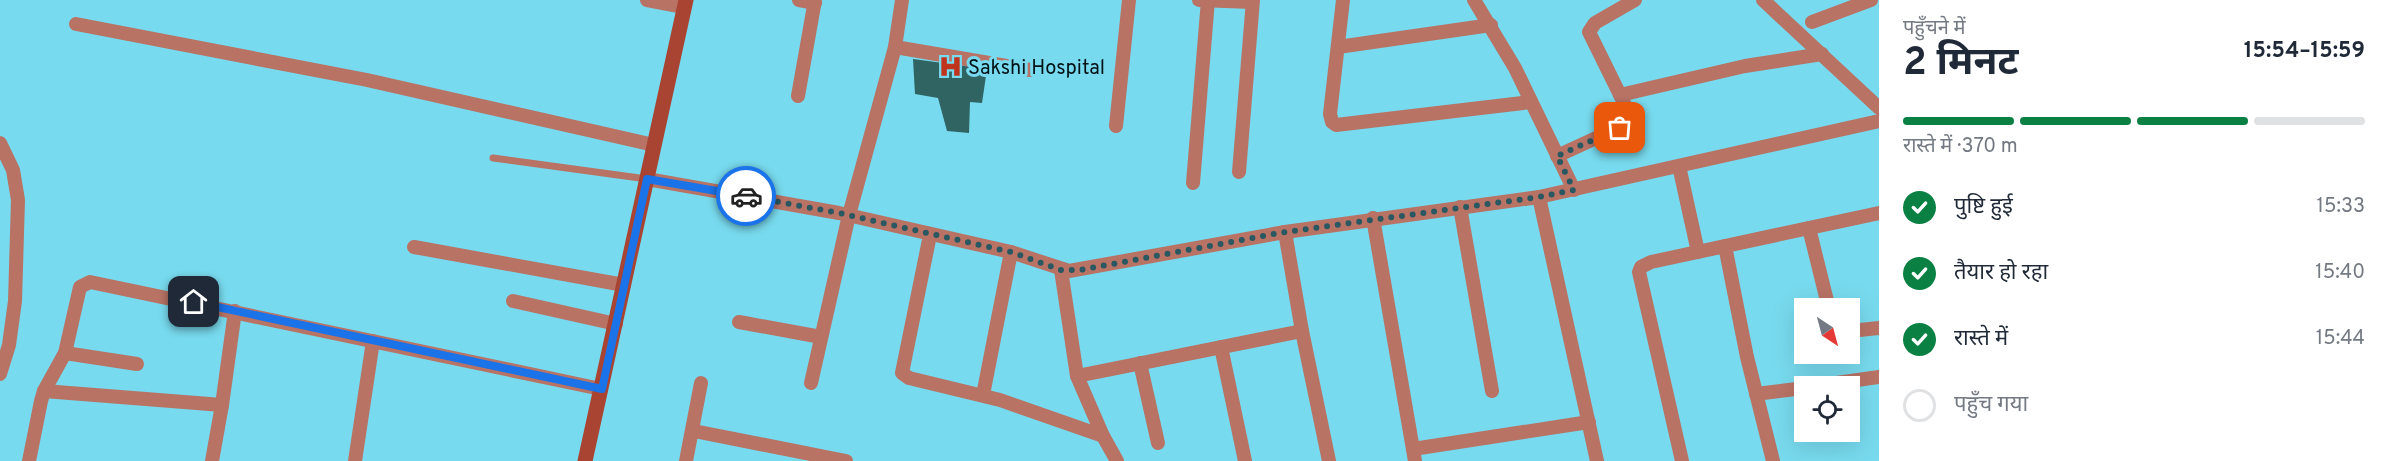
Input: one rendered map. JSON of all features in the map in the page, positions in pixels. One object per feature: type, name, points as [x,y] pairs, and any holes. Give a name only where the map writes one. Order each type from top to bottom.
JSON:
[{"type":"main road","points":[[585,461],[685,4]]},
{"type":"street","points":[[647,0],[685,4]]},
{"type":"street","points":[[798,96],[815,1],[799,0]]},
{"type":"street","points":[[811,383],[849,215],[895,47],[902,0]]},
{"type":"street","points":[[1116,126],[1129,0]]},
{"type":"street","points":[[1193,183],[1205,0],[1253,1],[1239,172]]},
{"type":"street","points":[[1343,0],[1330,114],[1332,122],[1336,125],[1531,102]]},
{"type":"street","points":[[1474,0],[1491,26],[1574,190]]},
{"type":"street","points":[[1557,156],[1620,128],[1626,121],[1627,109],[1589,32],[1595,23],[1635,0]]},
{"type":"street","points":[[1763,0],[1879,108]]},
{"type":"street","points":[[1812,22],[1871,0]]},
{"type":"street","points":[[76,24],[367,80],[654,145]]},
{"type":"street","points":[[1338,47],[1491,26]]},
{"type":"street","points":[[895,47],[1030,70]]},
{"type":"street","points":[[1620,95],[1745,66],[1822,54]]},
{"type":"street","points":[[647,179],[849,215],[1011,252],[1061,270],[1080,270],[1373,218],[1539,197],[1879,121]]},
{"type":"street","points":[[0,143],[13,170],[18,201],[15,301],[9,345],[0,374]]},
{"type":"street","points":[[1679,166],[1698,252]]},
{"type":"street","points":[[1539,197],[1598,461]]},
{"type":"street","points":[[1460,207],[1492,390]]},
{"type":"street","points":[[1682,461],[1640,272],[1641,267],[1698,252],[1879,213]]},
{"type":"street","points":[[1373,218],[1414,455],[1589,422]]},
{"type":"street","points":[[1809,228],[1825,298]]},
{"type":"street","points":[[1285,232],[1302,331],[1329,461]]},
{"type":"street","points":[[930,235],[902,373],[909,378],[983,395],[1102,436]]},
{"type":"street","points":[[1725,246],[1756,394],[1773,461]]},
{"type":"street","points":[[414,247],[624,285]]},
{"type":"street","points":[[983,395],[1011,252]]},
{"type":"street","points":[[1061,270],[1077,376],[1102,436],[1117,461]]},
{"type":"street","points":[[28,461],[44,391],[65,353],[80,287],[90,282],[602,389]]},
{"type":"street","points":[[513,301],[616,324]]},
{"type":"street","points":[[212,461],[235,311]]},
{"type":"street","points":[[739,322],[821,338]]},
{"type":"street","points":[[1860,330],[1879,328]]},
{"type":"street","points":[[1077,376],[1302,331]]},
{"type":"street","points":[[355,461],[374,341]]},
{"type":"street","points":[[1221,347],[1245,461]]},
{"type":"street","points":[[65,353],[137,364]]},
{"type":"street","points":[[1140,363],[1158,443]]},
{"type":"street","points":[[1860,380],[1879,377]]},
{"type":"street","points":[[686,461],[694,431],[701,383]]},
{"type":"street","points":[[1756,394],[1794,389]]},
{"type":"street","points":[[44,391],[222,405]]},
{"type":"street","points":[[694,431],[846,461]]},
{"type":"lane","points":[[493,158],[647,179]]},
{"type":"building","points":[[913,59],[987,69],[982,103],[970,102],[969,133],[947,131],[938,98],[915,94]]},
{"type":"way so far","points":[[746,196],[849,215],[1011,252],[1069,271],[1285,232],[1373,218],[1539,197],[1574,190],[1557,156],[1620,128]]},
{"type":"place","name":"Sakshi Hospital","points":[[950,67]]},
{"type":"route","points":[[194,302],[602,389],[647,179],[746,196]]}]
